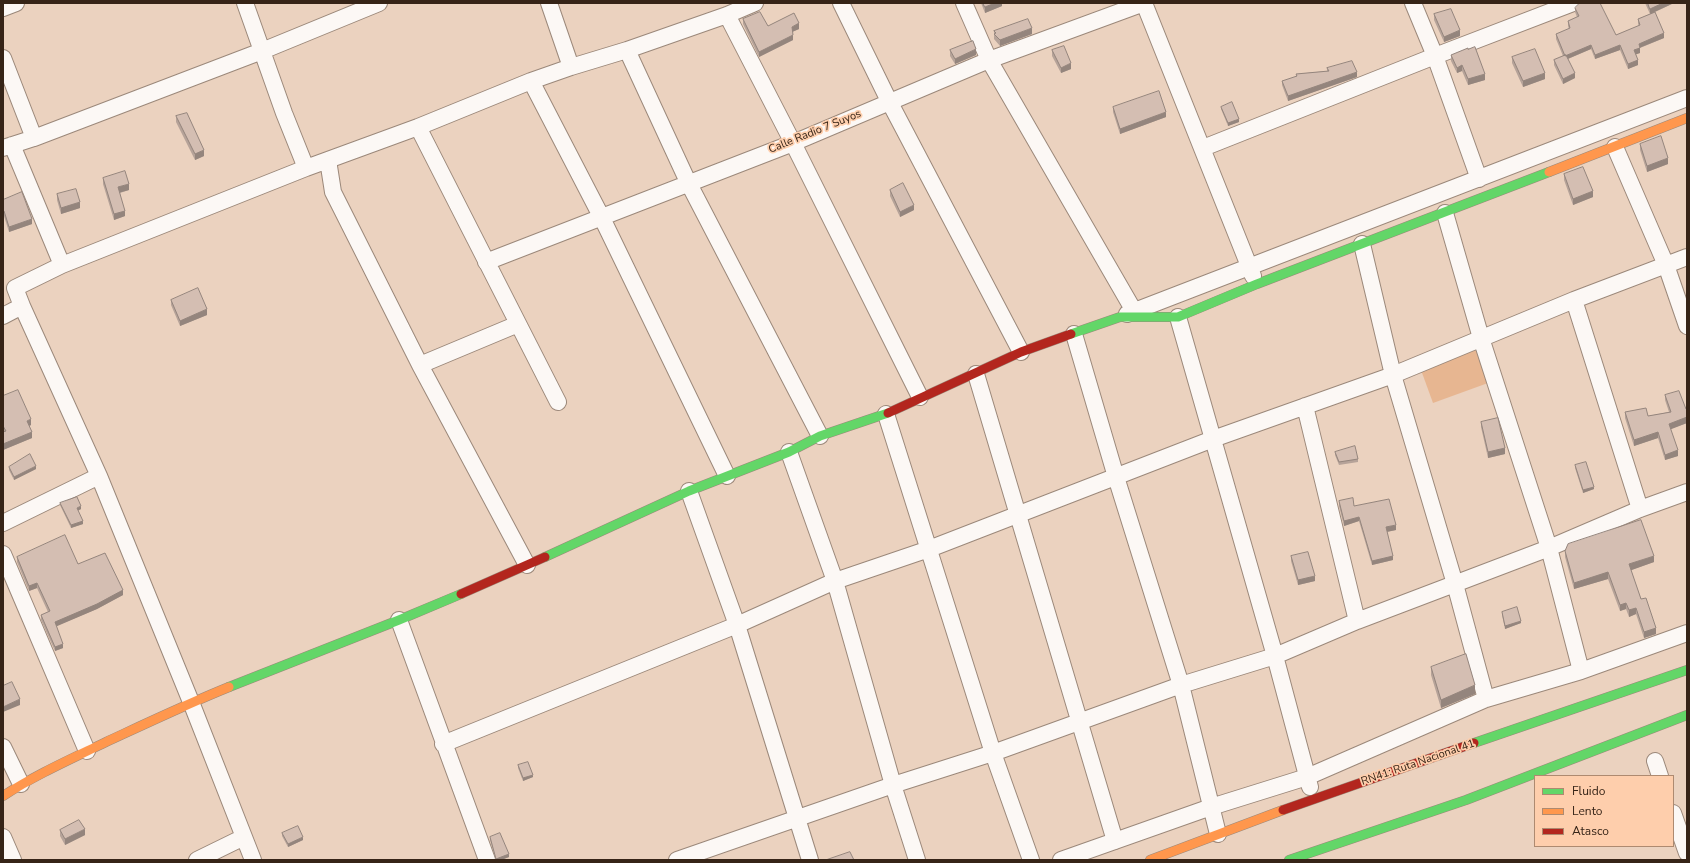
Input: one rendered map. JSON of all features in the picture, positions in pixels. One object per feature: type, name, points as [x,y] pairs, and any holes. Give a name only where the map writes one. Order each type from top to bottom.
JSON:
[{"type":"street","points":[[3,8],[16,3]]},
{"type":"street","points":[[244,3],[284,113],[306,168]]},
{"type":"street","points":[[62,265],[7,147],[262,51],[378,3]]},
{"type":"street","points":[[549,3],[571,67]]},
{"type":"street","points":[[253,860],[191,702],[99,476],[22,306],[9,291],[62,265],[306,168],[418,127],[531,81],[627,50],[727,15],[755,3]]},
{"type":"street","points":[[841,3],[889,102],[1021,352]]},
{"type":"street","points":[[964,3],[989,60],[1127,314]]},
{"type":"street","points":[[1144,3],[1256,284]]},
{"type":"street","name":"Calle Radio 7 Suyos","points":[[486,262],[602,218],[688,182],[793,143],[989,60],[1144,3]]},
{"type":"street","points":[[1413,3],[1435,56],[1478,180]]},
{"type":"street","points":[[1203,148],[1573,3]]},
{"type":"street","points":[[727,15],[920,397]]},
{"type":"street","points":[[627,50],[688,182],[820,436]]},
{"type":"street","points":[[3,58],[34,138]]},
{"type":"street","points":[[531,81],[602,218],[727,476]]},
{"type":"street","points":[[3,796],[21,784],[191,702],[399,620],[527,565],[689,491],[789,452],[820,436],[886,414],[920,397],[976,374],[1021,352],[1127,314],[1478,180],[1687,98]]},
{"type":"street","points":[[1127,314],[1178,317],[1256,284],[1445,213],[1687,118]]},
{"type":"street","points":[[418,127],[558,402]]},
{"type":"street","points":[[1615,147],[1666,265],[1687,326]]},
{"type":"street","points":[[328,160],[332,192],[420,365],[527,565]]},
{"type":"street","points":[[1502,170],[1509,187]]},
{"type":"street","points":[[1445,213],[1481,338],[1550,548],[1581,671]]},
{"type":"street","points":[[1362,244],[1393,374],[1455,584],[1486,699]]},
{"type":"street","points":[[443,744],[737,625],[835,581],[929,549],[1214,439],[1393,374],[1574,300],[1687,257]]},
{"type":"street","points":[[1574,300],[1640,509]]},
{"type":"street","points":[[3,316],[22,306]]},
{"type":"street","points":[[1178,317],[1214,439],[1314,800]]},
{"type":"street","points":[[420,365],[518,324]]},
{"type":"street","points":[[1074,334],[1116,477],[1181,685],[1218,834]]},
{"type":"street","points":[[976,374],[1115,841]]},
{"type":"street","points":[[1305,406],[1357,621]]},
{"type":"street","points":[[886,414],[993,753],[1031,860]]},
{"type":"street","points":[[789,452],[835,581],[893,785],[917,860]]},
{"type":"street","points":[[3,523],[99,476]]},
{"type":"street","points":[[689,491],[737,625],[810,860]]},
{"type":"street","points":[[677,860],[893,785],[993,753],[1181,685],[1275,656],[1357,621],[1550,548],[1640,509],[1687,492]]},
{"type":"street","points":[[3,554],[87,752]]},
{"type":"street","points":[[399,620],[443,744],[487,860]]},
{"type":"street","points":[[1061,860],[1211,807],[1308,777],[1486,699],[1581,671],[1687,633]]},
{"type":"street","name":"RN41: Ruta Nacional 41","points":[[1150,860],[1314,800],[1687,670]]},
{"type":"street","points":[[1289,860],[1466,800],[1687,715]]},
{"type":"street","points":[[3,747],[21,784]]},
{"type":"street","points":[[1674,816],[1687,853]]},
{"type":"street","points":[[3,837],[14,860]]},
{"type":"street","points":[[197,860],[244,837]]},
{"type":"shaded area","points":[[1476,350],[1488,383],[1433,403],[1421,370]]},
{"type":"building","points":[[983,3],[995,3],[985,7]]},
{"type":"building","points":[[1580,3],[1600,3],[1616,35],[1640,25],[1638,19],[1655,12],[1664,33],[1639,44],[1640,48],[1634,50],[1638,60],[1628,64],[1620,45],[1595,55],[1591,45],[1565,56],[1556,34],[1570,28],[1568,21],[1579,16],[1575,8]]},
{"type":"building","points":[[1648,3],[1663,3],[1650,9]]},
{"type":"building","points":[[1451,9],[1460,30],[1444,37],[1434,14]]},
{"type":"building","points":[[760,12],[768,26],[794,13],[799,23],[792,27],[793,35],[759,52],[743,19]]},
{"type":"building","points":[[1028,19],[1032,28],[1000,40],[994,34],[996,33],[994,31]]},
{"type":"building","points":[[973,41],[976,49],[955,59],[950,50]]},
{"type":"building","points":[[1064,46],[1071,63],[1061,68],[1052,50]]},
{"type":"building","points":[[1475,47],[1485,74],[1468,79],[1462,65],[1457,68],[1451,55],[1468,48]]},
{"type":"building","points":[[1535,49],[1545,73],[1523,81],[1512,57]]},
{"type":"building","points":[[1566,55],[1575,73],[1563,79],[1554,60]]},
{"type":"building","points":[[1352,61],[1357,72],[1288,96],[1282,81],[1297,76],[1296,74],[1329,71],[1327,68]]},
{"type":"building","points":[[1159,91],[1166,112],[1120,129],[1113,107]]},
{"type":"building","points":[[1232,102],[1239,119],[1228,123],[1221,107]]},
{"type":"building","points":[[187,113],[204,150],[195,154],[176,116]]},
{"type":"building","points":[[1661,136],[1668,158],[1647,166],[1640,144]]},
{"type":"building","points":[[1583,167],[1593,191],[1573,199],[1564,174]]},
{"type":"building","points":[[125,171],[129,184],[118,187],[125,211],[114,214],[103,178]]},
{"type":"building","points":[[903,183],[914,205],[900,212],[890,190]]},
{"type":"building","points":[[76,189],[80,202],[61,208],[57,194]]},
{"type":"building","points":[[22,192],[32,219],[9,227],[3,211],[3,200]]},
{"type":"building","points":[[198,288],[207,309],[180,321],[171,300]]},
{"type":"building","points":[[18,390],[31,419],[27,421],[32,432],[3,444],[3,432],[6,431],[3,426],[3,396]]},
{"type":"building","points":[[1679,391],[1687,409],[1687,417],[1669,424],[1678,450],[1665,455],[1658,432],[1634,440],[1625,412],[1646,408],[1648,416],[1671,412],[1665,395]]},
{"type":"building","points":[[1498,418],[1505,448],[1488,452],[1481,422]]},
{"type":"building","points":[[1355,446],[1358,459],[1339,462],[1335,452]]},
{"type":"building","points":[[30,454],[36,466],[14,477],[9,467]]},
{"type":"building","points":[[1586,462],[1594,487],[1583,490],[1575,465]]},
{"type":"building","points":[[77,497],[81,506],[77,508],[83,521],[71,525],[60,503]]},
{"type":"building","points":[[1353,498],[1354,506],[1389,499],[1396,525],[1386,527],[1393,556],[1372,561],[1359,517],[1344,521],[1339,501]]},
{"type":"building","points":[[1641,520],[1654,556],[1629,564],[1641,599],[1646,598],[1656,628],[1644,632],[1636,608],[1629,610],[1626,603],[1620,605],[1608,572],[1574,583],[1565,551],[1568,544]]},
{"type":"building","points":[[65,535],[78,564],[105,553],[123,590],[97,604],[55,622],[63,644],[55,647],[41,615],[50,611],[37,583],[29,586],[17,557]]},
{"type":"building","points":[[1308,552],[1315,576],[1298,580],[1291,556]]},
{"type":"building","points":[[1517,607],[1521,621],[1505,626],[1502,612]]},
{"type":"building","points":[[1466,654],[1475,685],[1441,700],[1431,667]]},
{"type":"building","points":[[12,682],[20,699],[3,707],[3,686]]},
{"type":"building","points":[[528,762],[533,775],[523,778],[518,765]]},
{"type":"building","points":[[79,820],[85,829],[65,839],[60,830]]},
{"type":"building","points":[[298,826],[303,837],[288,844],[282,833]]},
{"type":"building","points":[[500,833],[509,854],[496,859],[490,837]]},
{"type":"building","points":[[850,852],[854,860],[826,860]]},
{"type":"traffic: fast","points":[[1071,334],[1120,317],[1178,317],[1257,284],[1549,172]]},
{"type":"traffic: fast","points":[[545,557],[689,491],[789,452],[820,436],[888,413]]},
{"type":"traffic: fast","points":[[229,687],[461,594]]},
{"type":"traffic: fast","points":[[1474,743],[1687,670]]},
{"type":"traffic: fast","points":[[1289,860],[1466,800],[1687,715]]},
{"type":"traffic: slow","points":[[1549,172],[1687,118]]},
{"type":"traffic: slow","points":[[3,796],[40,774],[167,714],[229,687]]},
{"type":"traffic: slow","points":[[1150,860],[1283,810]]},
{"type":"traffic: jam","points":[[888,413],[1021,352],[1071,334]]},
{"type":"traffic: jam","points":[[461,594],[545,557]]},
{"type":"traffic: jam","points":[[1283,810],[1474,743]]}]
